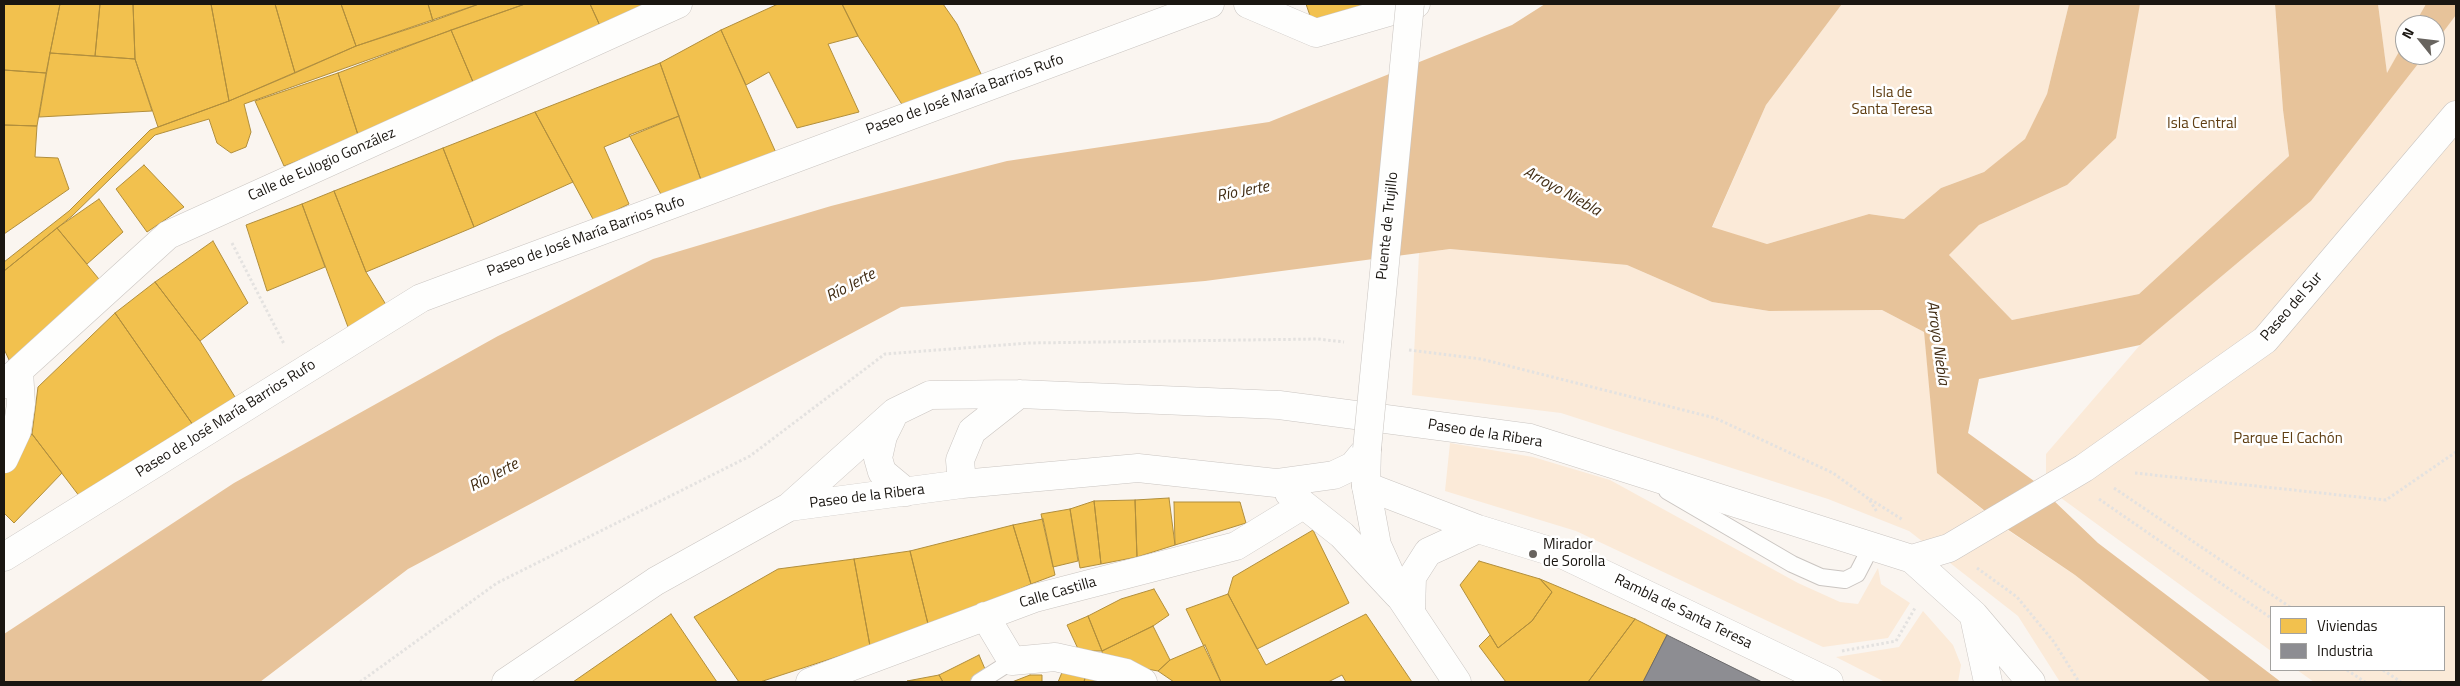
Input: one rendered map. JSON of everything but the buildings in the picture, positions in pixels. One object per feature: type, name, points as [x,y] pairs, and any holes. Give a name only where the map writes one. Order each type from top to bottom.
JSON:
[{"type":"street","name":"Calle de Eulogio González","points":[[11,377],[168,235],[678,4]]},
{"type":"street","name":"Paseo de José María Barrios Rufo","points":[[4,557],[421,298],[1210,4]]},
{"type":"street","points":[[1248,4],[1316,33],[1416,4]]},
{"type":"street","name":"Puente de Trujillo","points":[[1406,605],[1377,545],[1366,486],[1367,448],[1410,4]]},
{"type":"street","name":"Paseo del Sur","points":[[1912,559],[1949,548],[2076,473],[2265,340],[2456,115]]},
{"type":"street","points":[[4,458],[17,431],[21,404],[11,377]]},
{"type":"street","points":[[788,507],[895,412],[930,395],[1019,394]]},
{"type":"street","points":[[962,484],[960,460],[972,431],[1019,394]]},
{"type":"street","name":"Paseo de la Ribera","points":[[1019,394],[1279,405],[1530,438],[1912,559],[1974,615]]},
{"type":"street","points":[[895,412],[884,436],[878,458],[882,472],[906,492]]},
{"type":"street","name":"Paseo de la Ribera","points":[[506,682],[656,580],[788,507],[962,484],[1138,468],[1276,483],[1334,475],[1353,466],[1367,448]]},
{"type":"street","points":[[1276,483],[1342,535],[1406,605],[1457,682]]},
{"type":"street","name":"Rambla de Santa Teresa","points":[[1366,486],[1478,529],[1566,556],[1829,682]]},
{"type":"street","name":"Calle Castilla","points":[[810,682],[1035,598],[1236,546],[1303,505]]},
{"type":"street","points":[[1406,605],[1412,577],[1428,552],[1478,529]]},
{"type":"street","points":[[1974,615],[1988,682]]},
{"type":"street","points":[[1974,615],[2031,682]]},
{"type":"street","points":[[985,616],[1012,661],[1055,657],[1126,673],[1143,682]]},
{"type":"lane","points":[[1626,468],[1792,564],[1821,577],[1845,580],[1857,574],[1871,547]]},
{"type":"lane","points":[[979,682],[1012,661]]},
{"type":"path","points":[[230,240],[300,373]]},
{"type":"path","points":[[2076,473],[2386,500],[2456,452]]},
{"type":"path","points":[[2076,473],[2288,606]]},
{"type":"path","points":[[2076,473],[2270,617]]},
{"type":"path","points":[[1840,651],[1896,641],[1916,607]]},
{"type":"path","points":[[2348,671],[2365,682]]},
{"type":"path","points":[[2385,671],[2402,682]]},
{"type":"green space","name":"Isla de Santa Teresa","points":[[1842,4],[2069,4],[2047,94],[2025,140],[1984,172],[1941,188],[1904,219],[1869,214],[1767,244],[1712,228],[1766,105]]},
{"type":"green space","name":"Isla Central","points":[[2140,4],[2275,4],[2283,110],[2289,156],[2139,294],[2012,320],[1949,255],[1979,225],[2067,185],[2136,21]]},
{"type":"green space","points":[[2378,4],[2426,4],[2420,15],[2395,15],[2395,59],[2387,74]]},
{"type":"green space","name":"Parque El Cachón","points":[[2456,15],[2456,682],[2314,682],[2298,671],[2445,671],[2445,606],[2270,606],[2270,650],[2046,487],[2046,454],[2140,345],[2311,201],[2417,65],[2445,65],[2445,30]]},
{"type":"green space","points":[[1450,249],[1627,265],[1712,302],[1769,311],[1882,310],[1924,332],[1938,473],[2006,529],[2075,575],[2211,682],[2060,682],[2018,616],[1909,531],[1828,499],[1561,413],[1412,395],[1419,253]]},
{"type":"green space","points":[[1450,443],[1533,457],[1610,480],[1798,583],[1840,602],[1858,604],[1878,568],[1881,584],[1910,603],[1888,638],[1823,647],[1576,531],[1445,491]]},
{"type":"green space","points":[[1923,611],[1953,645],[1961,665],[1958,682],[1885,682],[1836,657],[1899,647]]},
{"type":"water","points":[[1545,4],[1842,4],[1766,105],[1712,227],[1767,244],[1869,214],[1904,219],[1941,188],[1984,172],[2025,139],[2047,94],[2069,4],[2140,4],[2116,138],[2067,185],[1979,225],[1949,255],[2012,320],[2139,294],[2289,156],[2283,110],[2275,4],[2378,4],[2387,73],[2395,59],[2395,65],[2417,65],[2311,201],[2140,345],[1979,379],[1968,433],[2034,481],[1985,511],[1937,473],[1924,332],[1882,310],[1769,311],[1712,302],[1627,265],[1450,249],[1205,281],[901,307],[408,569],[260,682],[4,682],[4,634],[234,483],[498,336],[653,259],[831,206],[1007,161],[1269,122],[1512,25]]},
{"type":"water","points":[[2426,4],[2456,4],[2456,15],[2445,30],[2445,15],[2420,15]]},
{"type":"water","points":[[2051,498],[2098,543],[2281,682],[2211,682],[2075,575],[2007,529]]},
{"type":"place","name":"Mirador de Sorolla","points":[[1533,554]]},
{"type":"water label","name":"Río Jerte","points":[[1243,192]]},
{"type":"water label","name":"Arroyo Niebla","points":[[1562,192]]},
{"type":"water label","name":"Río Jerte","points":[[851,286]]},
{"type":"water label","name":"Arroyo Niebla","points":[[1937,343]]},
{"type":"water label","name":"Río Jerte","points":[[494,476]]}]
